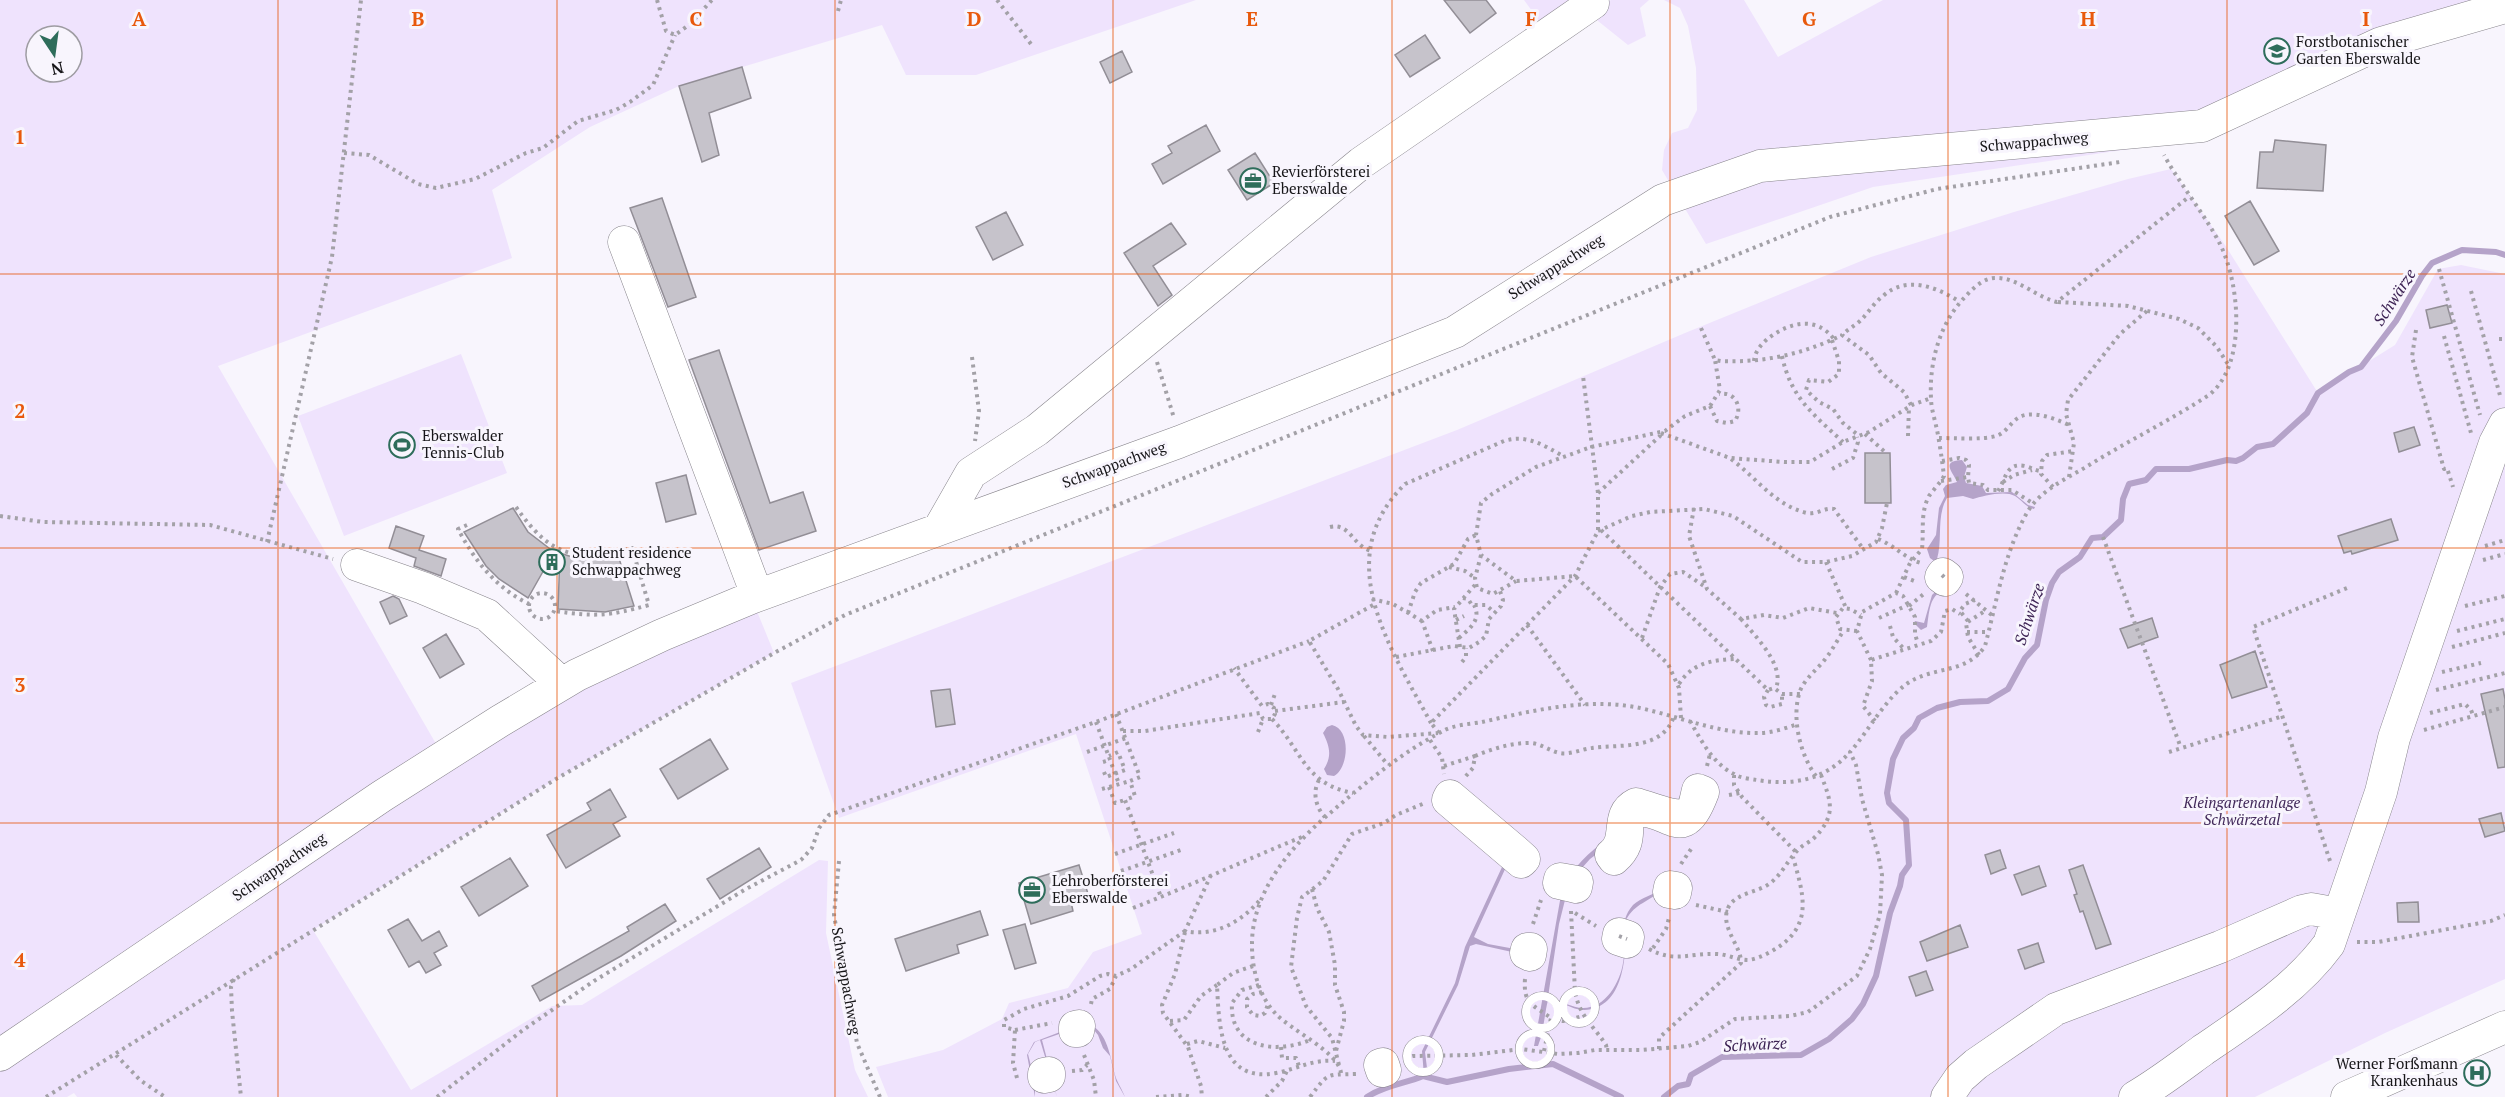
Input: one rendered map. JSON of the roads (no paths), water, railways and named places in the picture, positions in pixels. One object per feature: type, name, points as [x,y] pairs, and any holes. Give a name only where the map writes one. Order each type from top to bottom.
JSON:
[{"type":"street","points":[[939,529],[972,473],[1037,430],[1361,163],[1593,3]]},
{"type":"street","name":"Schwappachweg","points":[[0,1055],[382,796],[561,683],[662,635],[757,596],[1179,442],[1455,332],[1663,200],[1760,166],[2202,126],[2381,42],[2497,5]]},
{"type":"street","points":[[624,242],[757,596]]},
{"type":"street","points":[[2135,1097],[2254,1014],[2291,983],[2329,944],[2381,792],[2394,738],[2416,696],[2431,631],[2468,524],[2493,427]]},
{"type":"street","points":[[357,565],[423,588],[486,615],[561,683]]},
{"type":"street","points":[[1947,1097],[1960,1078],[1976,1064],[2056,1010],[2211,951],[2302,911],[2342,905]]},
{"type":"street","points":[[2347,1097],[2505,1027]]},
{"type":"waterway","name":"Schwärze","points":[[1664,1097],[1678,1086],[1688,1084],[1691,1075],[1722,1057],[1801,1055],[1829,1039],[1852,1019],[1863,1004],[1876,976],[1890,913],[1902,875],[1909,865],[1906,820],[1889,803],[1887,793],[1893,759],[1903,738],[1914,728],[1919,718],[1937,708],[1960,702],[1988,701],[2008,689],[2025,658],[2037,645],[2046,600],[2052,583],[2059,572],[2080,557],[2092,538],[2103,537],[2121,520],[2123,499],[2129,484],[2146,480],[2156,469],[2189,469],[2227,460],[2236,461],[2257,447],[2273,444],[2307,413],[2318,393],[2349,372],[2361,367],[2396,321],[2432,263],[2462,250],[2496,252],[2505,255]]},
{"type":"waterway","name":"Schwärze","points":[[1367,1097],[1423,1076],[1447,1082],[1509,1069],[1553,1064],[1621,1097]]},
{"type":"place","name":"Forstbotanischer Garten Eberswalde","points":[[2277,51]]},
{"type":"place","name":"Revierförsterei Eberswalde","points":[[1253,181]]},
{"type":"place","name":"Eberswalder Tennis-Club","points":[[402,445]]},
{"type":"place","name":"Student residence Schwappachweg","points":[[552,562]]},
{"type":"place","name":"Lehroberförsterei Eberswalde","points":[[1032,890]]},
{"type":"place","name":"Werner Forßmann Krankenhaus","points":[[2477,1073]]},
{"type":"park label","name":"Kleingartenanlage Schwärzetal","points":[[2242,812]]}]
